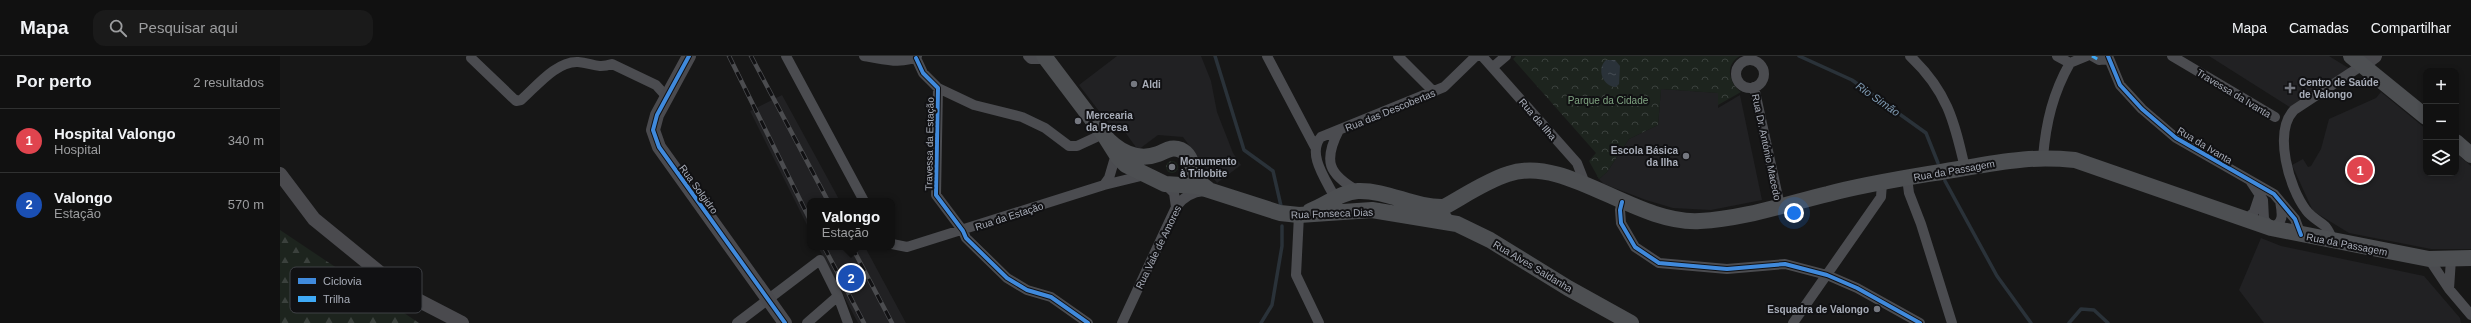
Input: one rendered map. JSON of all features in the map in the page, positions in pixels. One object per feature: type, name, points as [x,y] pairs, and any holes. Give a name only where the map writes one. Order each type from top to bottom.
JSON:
[{"type":"main road","name":"Rua Fonseca Dias","points":[[1045,57],[1111,148],[1134,170],[1172,180]]},
{"type":"main road","points":[[2363,59],[2423,114]]},
{"type":"main road","points":[[2459,145],[2471,155]]},
{"type":"main road","name":"Rua Fonseca Dias","points":[[1111,148],[1130,155],[1154,155],[1171,148],[1183,151],[1190,161],[1172,180]]},
{"type":"main road","name":"Rua Fonseca Dias","points":[[1154,155],[1156,176],[1172,180],[1199,182],[1211,191],[1280,213],[1299,215],[1372,210],[1432,218]]},
{"type":"main road","name":"Rua da Passagem","points":[[1446,214],[1508,174],[1525,171],[1555,174],[1660,217],[1686,221],[1730,217],[1907,178],[2017,158],[2043,157],[2075,160],[2245,221],[2301,235],[2429,259],[2471,258]]},
{"type":"main road","points":[[1299,215],[1335,198],[1358,191],[1433,207],[1446,214]]},
{"type":"main road","points":[[1335,198],[1346,205],[1372,210]]},
{"type":"main road","name":"Rua Alves Saldanha","points":[[1432,218],[1446,214],[1457,224],[1490,240],[1568,288],[1631,323]]},
{"type":"street","name":"Rua Solgidro","points":[[689,56],[657,115],[653,130],[659,147],[785,323]]},
{"type":"street","points":[[786,56],[862,198]]},
{"type":"street","points":[[864,56],[894,60],[917,57]]},
{"type":"street","points":[[1028,56],[1031,59],[1045,57]]},
{"type":"street","points":[[1268,56],[1315,147],[1317,160],[1335,198]]},
{"type":"street","points":[[1398,56],[1434,92]]},
{"type":"street","name":"Rua das Descobertas","points":[[1315,147],[1321,137],[1444,87],[1476,56]]},
{"type":"street","name":"Rua da Ilha","points":[[1482,56],[1577,163],[1586,186]]},
{"type":"street","points":[[1493,67],[1506,56]]},
{"type":"street","points":[[1910,56],[1930,76],[1945,99],[1965,168]]},
{"type":"street","points":[[2057,56],[2070,63]]},
{"type":"street","points":[[2043,157],[2045,128],[2053,99],[2070,63],[2087,56]]},
{"type":"street","name":"Rua da Ivanta","points":[[2092,56],[2099,60],[2108,57],[2120,85],[2160,126],[2176,138],[2264,187],[2280,201],[2295,219],[2301,235]]},
{"type":"street","name":"Travessa da Ivanta","points":[[2172,56],[2275,117]]},
{"type":"street","name":"Travessa da Estação","points":[[917,57],[923,73],[938,88],[936,194],[963,230],[966,238],[1007,278],[1027,290],[1052,297],[1088,323]]},
{"type":"street","points":[[471,58],[516,101],[522,100],[552,73],[564,65],[578,62],[601,67],[614,60],[656,85],[666,96]]},
{"type":"street","points":[[2334,242],[2326,227],[2307,211],[2300,200],[2290,174],[2285,154],[2284,132],[2287,117],[2294,110],[2363,59]]},
{"type":"street","name":"Rua Dr. António Macedo","points":[[1754,87],[1780,206]]},
{"type":"street","points":[[938,88],[974,105],[1022,117],[1045,128],[1068,146],[1111,148],[1135,162],[1154,155]]},
{"type":"street","name":"Rua das Descobertas","points":[[1338,130],[1330,147],[1330,162],[1334,174],[1358,191]]},
{"type":"street","points":[[1104,185],[1111,172],[1111,148]]},
{"type":"street","points":[[1111,172],[1115,178],[1121,181]]},
{"type":"street","points":[[280,174],[314,219],[373,267]]},
{"type":"street","points":[[1907,178],[1909,192],[1921,224],[1952,323]]},
{"type":"street","points":[[1172,180],[1178,205]]},
{"type":"street","points":[[1172,180],[1178,205]]},
{"type":"street","name":"Rua da Estação","points":[[895,245],[907,247],[1104,185],[1121,181],[1172,180]]},
{"type":"street","name":"Rua da Ivanta","points":[[2250,180],[2260,194],[2264,205],[2264,219],[2272,228]]},
{"type":"street","points":[[1793,323],[1881,197],[1882,183]]},
{"type":"street","name":"Rua Vale de Amores","points":[[1122,323],[1178,205],[1192,193],[1211,191]]},
{"type":"street","points":[[2245,221],[2254,212],[2260,194]]},
{"type":"street","points":[[2272,228],[2278,225],[2281,221],[2280,201]]},
{"type":"street","points":[[1622,202],[1620,210],[1621,223],[1636,247],[1659,263],[1727,269],[1785,264],[1827,275],[1858,288],[1920,323]]},
{"type":"street","points":[[1299,215],[1296,276],[1319,323]]},
{"type":"street","points":[[2429,259],[2449,289],[2471,315]]},
{"type":"street","points":[[2449,289],[2451,259]]},
{"type":"street","points":[[737,323],[820,260],[838,296],[848,323]]},
{"type":"street","points":[[807,323],[838,296]]},
{"type":"street","points":[[422,302],[462,323]]},
{"type":"shaded area","points":[[1117,56],[1201,56],[1211,81],[1217,112],[1233,153],[1241,165],[1217,183],[1183,137],[1158,135],[1138,150],[1122,128],[1115,132],[1079,85]]},
{"type":"shaded area","name":"Centro de Saúde de Valongo","points":[[2209,56],[2329,56],[2350,69],[2291,108]]},
{"type":"shaded area","name":"Escola Básica da Ilha","points":[[1661,89],[1719,93],[1718,108],[1740,95],[1762,200],[1711,210],[1673,208],[1646,200],[1604,184],[1599,179],[1607,172],[1629,139],[1658,125]]},
{"type":"shaded area","points":[[2381,92],[2423,127],[2423,176],[2459,176],[2459,156],[2471,166],[2471,249],[2431,249],[2349,233],[2313,211],[2292,165],[2303,159],[2308,167],[2311,166],[2321,149],[2329,119],[2376,98]]},
{"type":"shaded area","points":[[782,95],[838,198],[807,198],[807,225],[750,111]]},
{"type":"shaded area","points":[[2261,238],[2281,246],[2424,276],[2460,318],[2461,323],[2264,323],[2239,290]]},
{"type":"shaded area","points":[[820,250],[867,250],[906,323],[858,323]]},
{"type":"green space","name":"Parque da Cidade","points":[[1516,56],[1740,56],[1732,64],[1730,74],[1734,84],[1741,92],[1718,105],[1718,93],[1661,89],[1658,125],[1629,139],[1607,172],[1599,179],[1589,161],[1596,153],[1513,59]]},
{"type":"green space","points":[[1170,161],[1174,161],[1178,167],[1174,173],[1170,173],[1166,169],[1166,165]]},
{"type":"green space","points":[[280,230],[335,267],[290,267],[290,313],[404,313],[419,323],[280,323]]},
{"type":"water","points":[[1606,60],[1615,60],[1620,66],[1619,84],[1616,87],[1608,84],[1602,77],[1601,72],[1603,64]]},
{"type":"waterway","points":[[1215,56],[1244,150],[1273,171],[1281,206]]},
{"type":"waterway","name":"Rio Simão","points":[[1799,56],[1852,80],[1926,133],[1938,163]]},
{"type":"waterway","name":"Rio Simão","points":[[1945,181],[1997,276],[2031,323]]},
{"type":"waterway","points":[[1261,323],[1272,305],[1282,246],[1282,226]]},
{"type":"waterway","name":"Rio Simão","points":[[2069,323],[2081,309],[2094,310],[2108,323]]},
{"type":"railway","points":[[729,56],[807,214]]},
{"type":"railway","points":[[751,56],[826,198]]},
{"type":"railway","points":[[826,250],[864,323]]},
{"type":"railway","points":[[854,250],[892,323]]},
{"type":"marked path","points":[[2092,56],[2099,60]]},
{"type":"cycle path","points":[[689,56],[657,115],[653,130],[659,147],[785,323]]},
{"type":"cycle path","points":[[2108,56],[2120,85],[2142,109],[2176,138],[2274,194],[2295,219],[2301,235]]},
{"type":"cycle path","points":[[916,58],[923,73],[938,88],[936,195],[963,231],[966,238],[1007,278],[1027,290],[1051,297],[1088,323]]},
{"type":"cycle path","points":[[1622,202],[1620,210],[1621,223],[1635,247],[1659,263],[1727,269],[1785,264],[1827,275],[1857,288],[1920,323]]},
{"type":"place","name":"Aldi","points":[[1134,84]]},
{"type":"place","name":"Centro de Saúde de Valongo","points":[[2290,88]]},
{"type":"place","name":"Mercearia da Presa","points":[[1078,121]]},
{"type":"place","name":"Escola Básica da Ilha","points":[[1686,156]]},
{"type":"place","name":"Monumento à Trilobite","points":[[1172,167]]},
{"type":"place","name":"Hospital Valongo","points":[[2360,170]]},
{"type":"place","name":"Valongo","points":[[851,278]]},
{"type":"place","name":"Esquadra de Valongo","points":[[1877,309]]}]
